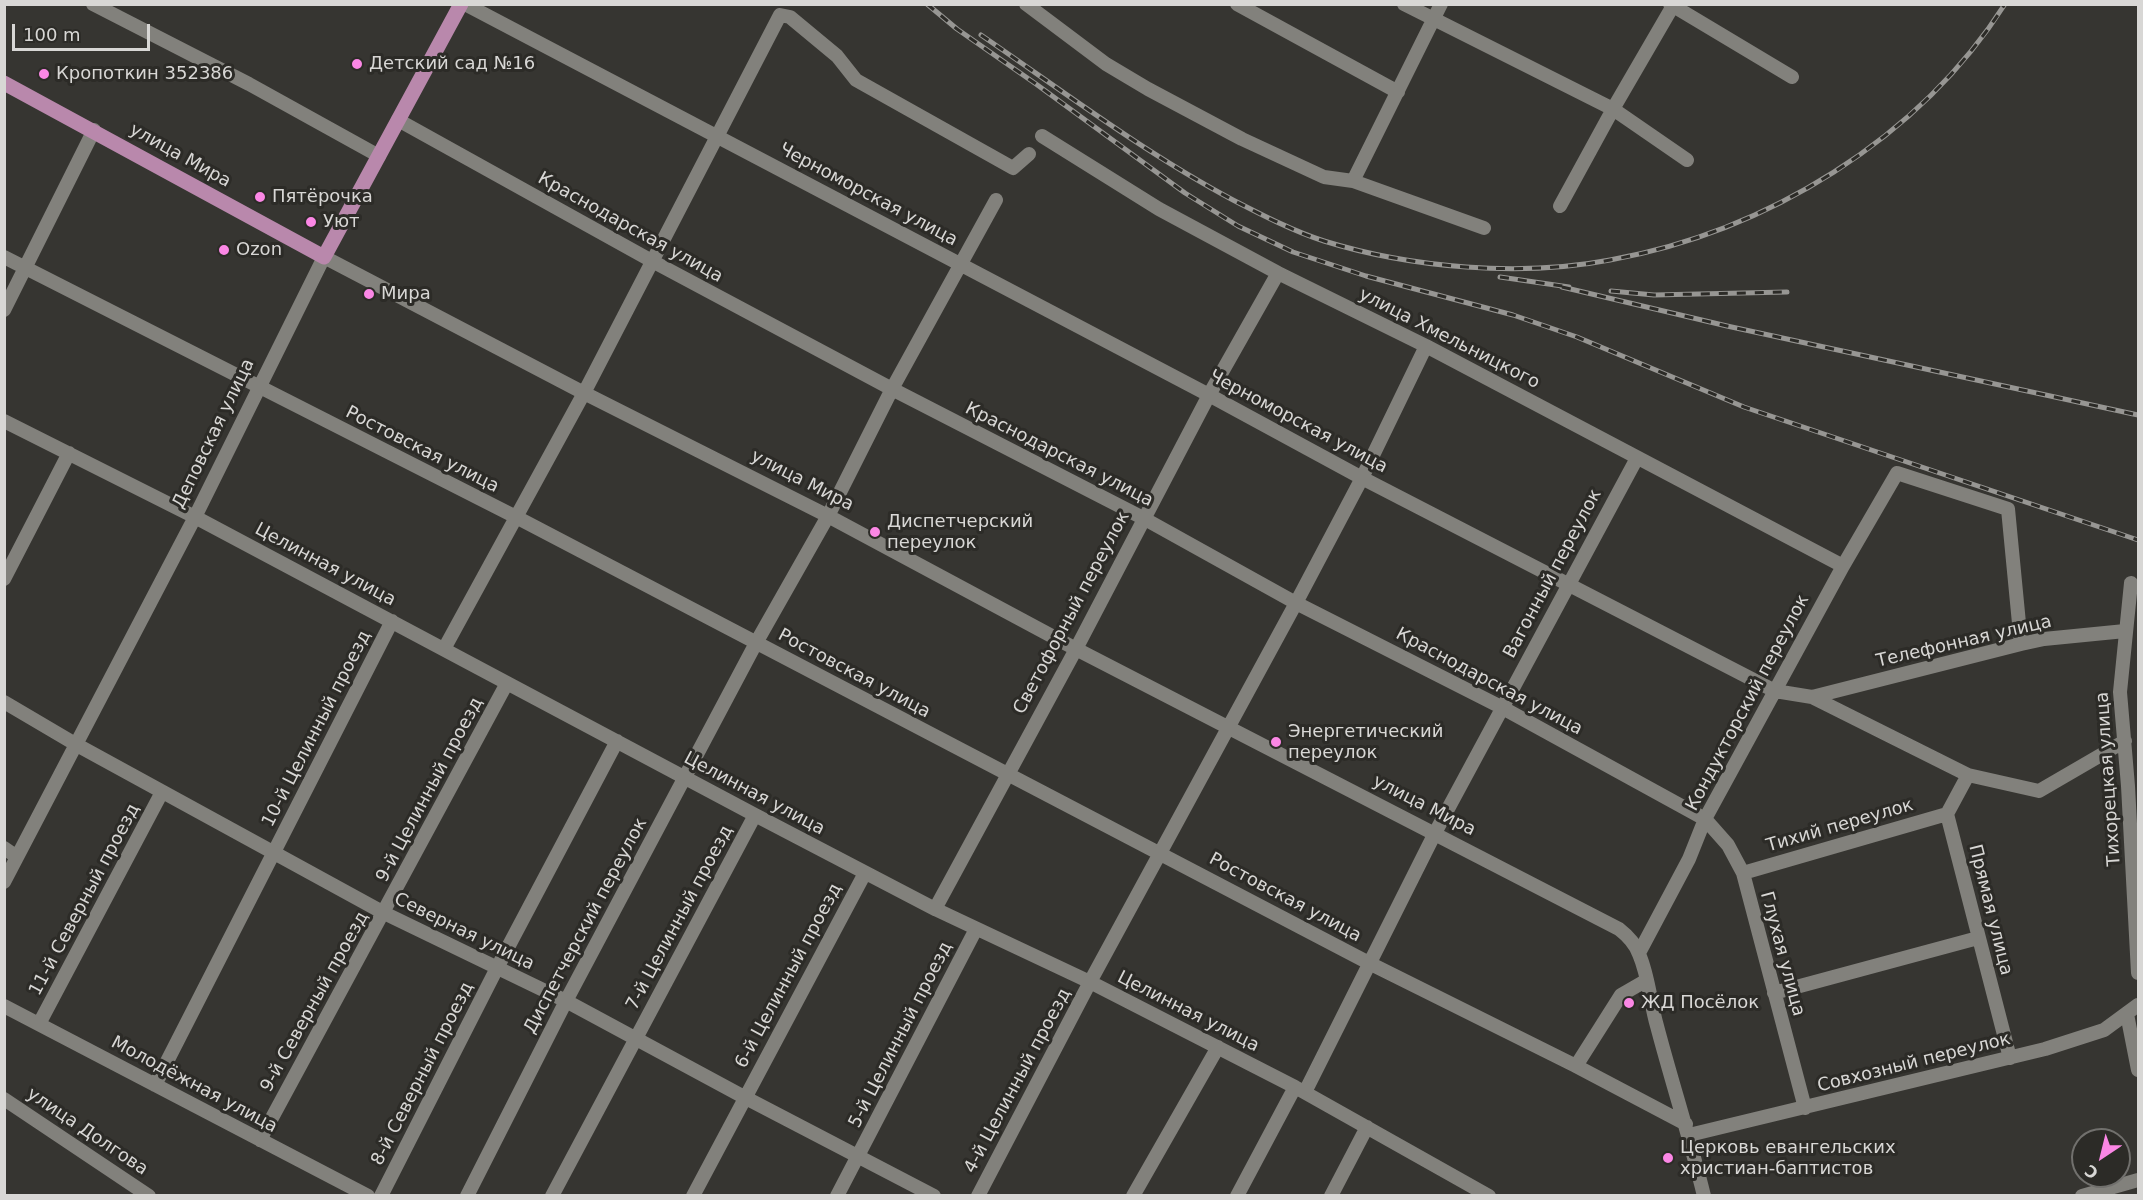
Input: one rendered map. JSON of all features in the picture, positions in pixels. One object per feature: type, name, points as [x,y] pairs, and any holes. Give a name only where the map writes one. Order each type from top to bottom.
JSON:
[{"type":"main road","name":"Деповская улица","points":[[324,257],[463,4]]},
{"type":"main road","name":"улица Мира","points":[[4,83],[324,257]]},
{"type":"street","points":[[93,4],[249,84],[379,156]]},
{"type":"street","name":"Черноморская улица","points":[[463,4],[1209,394],[1362,478],[1774,691],[1812,697],[1968,775],[2039,791],[2125,741]]},
{"type":"street","points":[[1026,4],[1106,64],[1242,140],[1324,177],[1353,181],[1484,228]]},
{"type":"street","points":[[1237,4],[1398,92]]},
{"type":"street","points":[[1404,4],[1613,109],[1687,160]]},
{"type":"street","points":[[1353,181],[1441,4]]},
{"type":"street","points":[[1560,206],[1672,5],[1792,77]]},
{"type":"street","points":[[444,649],[584,393],[780,15],[790,17],[837,56],[856,80],[1013,168],[1029,154]]},
{"type":"street","name":"Краснодарская улица","points":[[398,120],[652,261],[892,389],[1143,518],[1296,603],[1501,707],[1705,819]]},
{"type":"street","points":[[4,310],[94,130]]},
{"type":"street","name":"улица Хмельницкого","points":[[1042,136],[1160,209],[1278,273],[1426,346],[1843,566]]},
{"type":"street","name":"Диспетчерский переулок","points":[[467,1196],[684,777],[828,516],[892,389],[996,200]]},
{"type":"street","name":"Ростовская улица","points":[[4,257],[516,517],[1369,963],[1576,1066],[1687,1130]]},
{"type":"street","name":"Деповская улица","points":[[4,882],[195,517],[324,257]]},
{"type":"street","name":"улица Мира","points":[[324,257],[584,393],[828,516],[1076,649],[1619,929],[1630,937],[1639,953]]},
{"type":"street","name":"Светофорный переулок","points":[[936,909],[1076,649],[1209,394],[1278,273]]},
{"type":"street","points":[[1090,982],[1296,603],[1362,478],[1426,346]]},
{"type":"street","name":"Целинная улица","points":[[4,421],[195,517],[866,873],[976,929],[1090,982],[1300,1089],[1367,1127],[1472,1192],[1489,1196]]},
{"type":"street","points":[[4,579],[69,453]]},
{"type":"street","name":"Вагонный переулок","points":[[1237,1196],[1300,1089],[1369,963],[1501,707],[1636,458]]},
{"type":"street","name":"Кондукторский переулок","points":[[1639,953],[1689,859],[1705,819],[1843,566],[1897,473],[2007,509],[2021,644]]},
{"type":"street","name":"Тихорецкая улица","points":[[2131,584],[2120,692],[2125,741],[2134,785],[2139,973]]},
{"type":"street","name":"10-й Целинный проезд","points":[[155,1085],[392,621]]},
{"type":"street","name":"Телефонная улица","points":[[1812,697],[2044,639],[2125,631]]},
{"type":"street","name":"9-й Целинный проезд","points":[[384,913],[507,683]]},
{"type":"street","name":"Северная улица","points":[[4,702],[76,745],[384,913],[566,1001],[934,1196]]},
{"type":"street","name":"8-й Северный проезд","points":[[381,1196],[497,968],[617,741]]},
{"type":"street","points":[[1947,814],[1968,775]]},
{"type":"street","name":"11-й Северный проезд","points":[[39,1024],[162,792]]},
{"type":"street","name":"Тихий переулок","points":[[1743,873],[1947,814]]},
{"type":"street","name":"Прямая улица","points":[[1947,814],[2010,1058]]},
{"type":"street","name":"7-й Целинный проезд","points":[[552,1196],[755,815]]},
{"type":"street","name":"Глухая улица","points":[[1705,819],[1728,845],[1743,873],[1805,1108]]},
{"type":"street","points":[[4,848],[17,857]]},
{"type":"street","name":"6-й Целинный проезд","points":[[693,1196],[866,873]]},
{"type":"street","name":"9-й Северный проезд","points":[[260,1140],[384,913]]},
{"type":"street","name":"5-й Целинный проезд","points":[[837,1196],[976,929]]},
{"type":"street","points":[[1774,993],[1978,938]]},
{"type":"street","points":[[1639,953],[1656,1024],[1704,1196]]},
{"type":"street","points":[[1576,1066],[1621,994],[1647,980]]},
{"type":"street","name":"4-й Целинный проезд","points":[[978,1196],[1090,982]]},
{"type":"street","name":"Совхозный переулок","points":[[1687,1130],[1805,1108],[2079,1039],[2104,1030],[2139,1005]]},
{"type":"street","name":"Молодёжная улица","points":[[4,1006],[368,1196]]},
{"type":"street","points":[[2127,1014],[2139,1070]]},
{"type":"street","points":[[1133,1196],[1218,1047]]},
{"type":"street","name":"улица Долгова","points":[[4,1099],[131,1191],[149,1196]]},
{"type":"street","points":[[1331,1196],[1367,1127]]},
{"type":"street","points":[[2082,1196],[2139,1180]]},
{"type":"railway","points":[[927,4],[957,29],[1185,193],[1238,226],[1293,252],[1366,276],[1513,315],[1577,337],[1744,407],[2138,540]]},
{"type":"railway","points":[[981,35],[1105,121],[1200,182],[1266,217],[1301,232],[1324,241],[1393,258],[1466,267],[1540,268],[1610,260],[1668,246],[1725,227],[1781,202],[1834,172],[1883,137],[1929,97],[1970,53],[2005,4]]},
{"type":"railway","points":[[1500,277],[1569,287]]},
{"type":"railway","points":[[1562,287],[1727,326],[2138,415]]},
{"type":"railway","points":[[1611,291],[1654,295],[1787,292]]},
{"type":"place","name":"Детский сад №16","points":[[357,64]]},
{"type":"place","name":"Кропоткин 352386","points":[[44,74]]},
{"type":"place","name":"Пятёрочка","points":[[260,197]]},
{"type":"place","name":"Уют","points":[[311,222]]},
{"type":"place","name":"Ozon","points":[[224,250]]},
{"type":"place","name":"Мира","points":[[369,294]]},
{"type":"place","name":"Диспетчерский переулок","points":[[875,532]]},
{"type":"place","name":"Энергетический переулок","points":[[1276,742]]},
{"type":"place","name":"ЖД Посёлок","points":[[1629,1003]]},
{"type":"place","name":"Церковь евангельских христиан-баптистов","points":[[1668,1158]]}]
